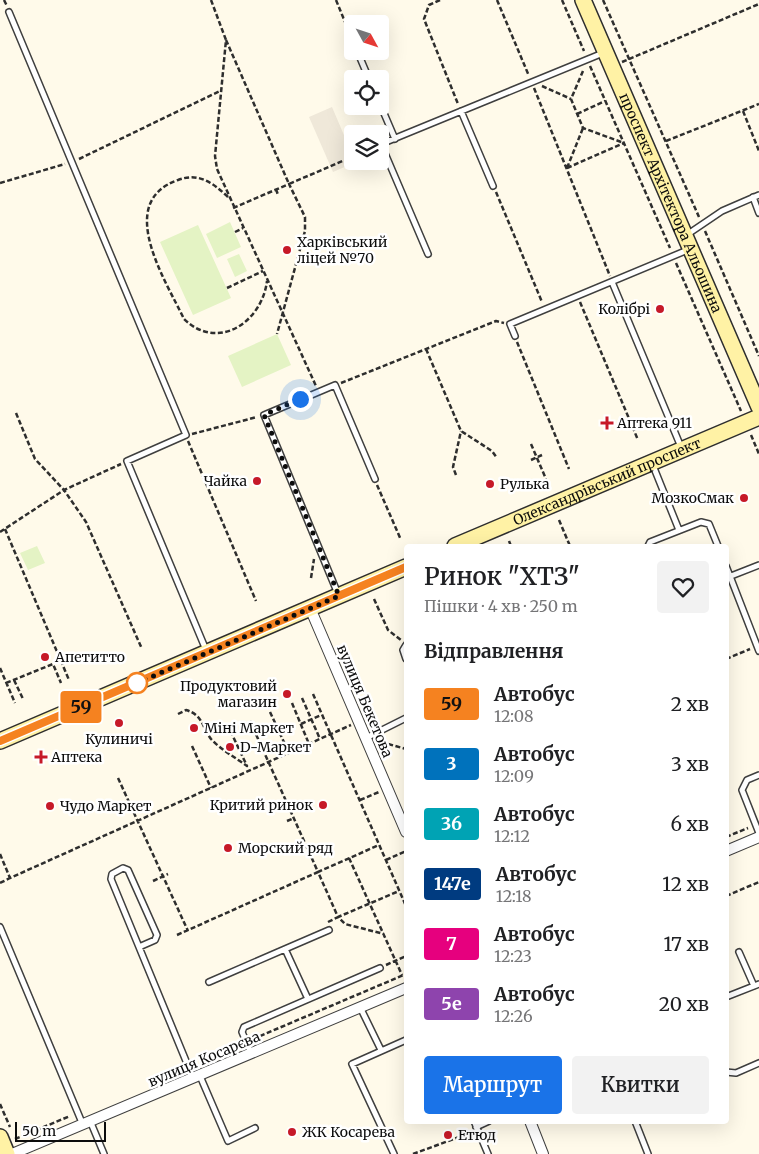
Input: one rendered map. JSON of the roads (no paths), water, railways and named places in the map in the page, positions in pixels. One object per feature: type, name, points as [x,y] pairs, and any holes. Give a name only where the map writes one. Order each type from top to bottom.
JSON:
[{"type":"main road","name":"проспект Архітектора Альошина","points":[[583,0],[759,407]]},
{"type":"main road","name":"Олександрівський проспект","points":[[461,544],[759,417]]},
{"type":"main road","points":[[0,741],[404,569]]},
{"type":"main road","points":[[0,1137],[7,1154]]},
{"type":"street","name":"вулиця Бекетова","points":[[310,608],[404,827]]},
{"type":"street","points":[[729,848],[759,837]]},
{"type":"street","name":"вулиця Косарєва","points":[[12,1154],[404,989]]},
{"type":"street","points":[[531,1124],[543,1154]]},
{"type":"lane","points":[[9,12],[186,435],[127,461],[207,652]]},
{"type":"lane","points":[[428,254],[381,144],[605,51]]},
{"type":"lane","points":[[461,110],[493,186]]},
{"type":"lane","points":[[385,115],[395,139]]},
{"type":"lane","points":[[515,336],[510,324],[674,256],[688,243],[702,225],[722,211],[759,195]]},
{"type":"lane","points":[[753,198],[759,213]]},
{"type":"lane","points":[[612,282],[682,450]]},
{"type":"lane","points":[[339,596],[264,415],[335,385],[375,479]]},
{"type":"lane","points":[[652,463],[679,530]]},
{"type":"lane","points":[[649,544],[701,522],[709,524],[717,544]]},
{"type":"lane","points":[[729,577],[759,565]]},
{"type":"lane","points":[[729,579],[758,648]]},
{"type":"lane","points":[[366,738],[404,719]]},
{"type":"lane","points":[[759,775],[747,780],[742,790],[759,833]]},
{"type":"lane","points":[[139,947],[155,940],[157,935],[128,870],[123,868],[112,874],[111,879],[139,947],[197,1077],[228,1141],[255,1128]]},
{"type":"lane","points":[[0,927],[87,1124],[104,1154]]},
{"type":"lane","points":[[209,982],[329,930]]},
{"type":"lane","points":[[286,949],[308,999]]},
{"type":"lane","points":[[729,996],[756,985],[739,952]]},
{"type":"lane","points":[[252,1054],[242,1032],[244,1027],[380,968]]},
{"type":"lane","points":[[360,1008],[382,1050]]},
{"type":"lane","points":[[394,1154],[352,1064],[404,1041]]},
{"type":"lane","points":[[729,1072],[736,1073],[759,1064]]},
{"type":"lane","points":[[475,1124],[488,1154]]},
{"type":"lane","points":[[637,1124],[648,1154]]},
{"type":"place","name":"Харківський ліцей №70","points":[[287,250]]},
{"type":"place","name":"Колібрі","points":[[660,309]]},
{"type":"place","name":"Аптека 911","points":[[607,423]]},
{"type":"place","name":"Чайка","points":[[257,481]]},
{"type":"place","name":"Рулька","points":[[490,484]]},
{"type":"place","name":"МозкоСмак","points":[[744,498]]},
{"type":"place","name":"Апетитто","points":[[45,657]]},
{"type":"place","name":"Продуктовий магазин","points":[[287,694]]},
{"type":"place","name":"Кулиничі","points":[[119,723]]},
{"type":"place","name":"Міні Маркет","points":[[194,728]]},
{"type":"place","name":"D-Mаркет","points":[[230,747]]},
{"type":"place","name":"Аптека","points":[[41,757]]},
{"type":"place","name":"Критий ринок","points":[[323,805]]},
{"type":"place","name":"Чудо Маркет","points":[[50,806]]},
{"type":"place","name":"Морский ряд","points":[[228,848]]},
{"type":"place","name":"ЖК Косарева","points":[[292,1132]]},
{"type":"place","name":"Етюд","points":[[448,1135]]}]
